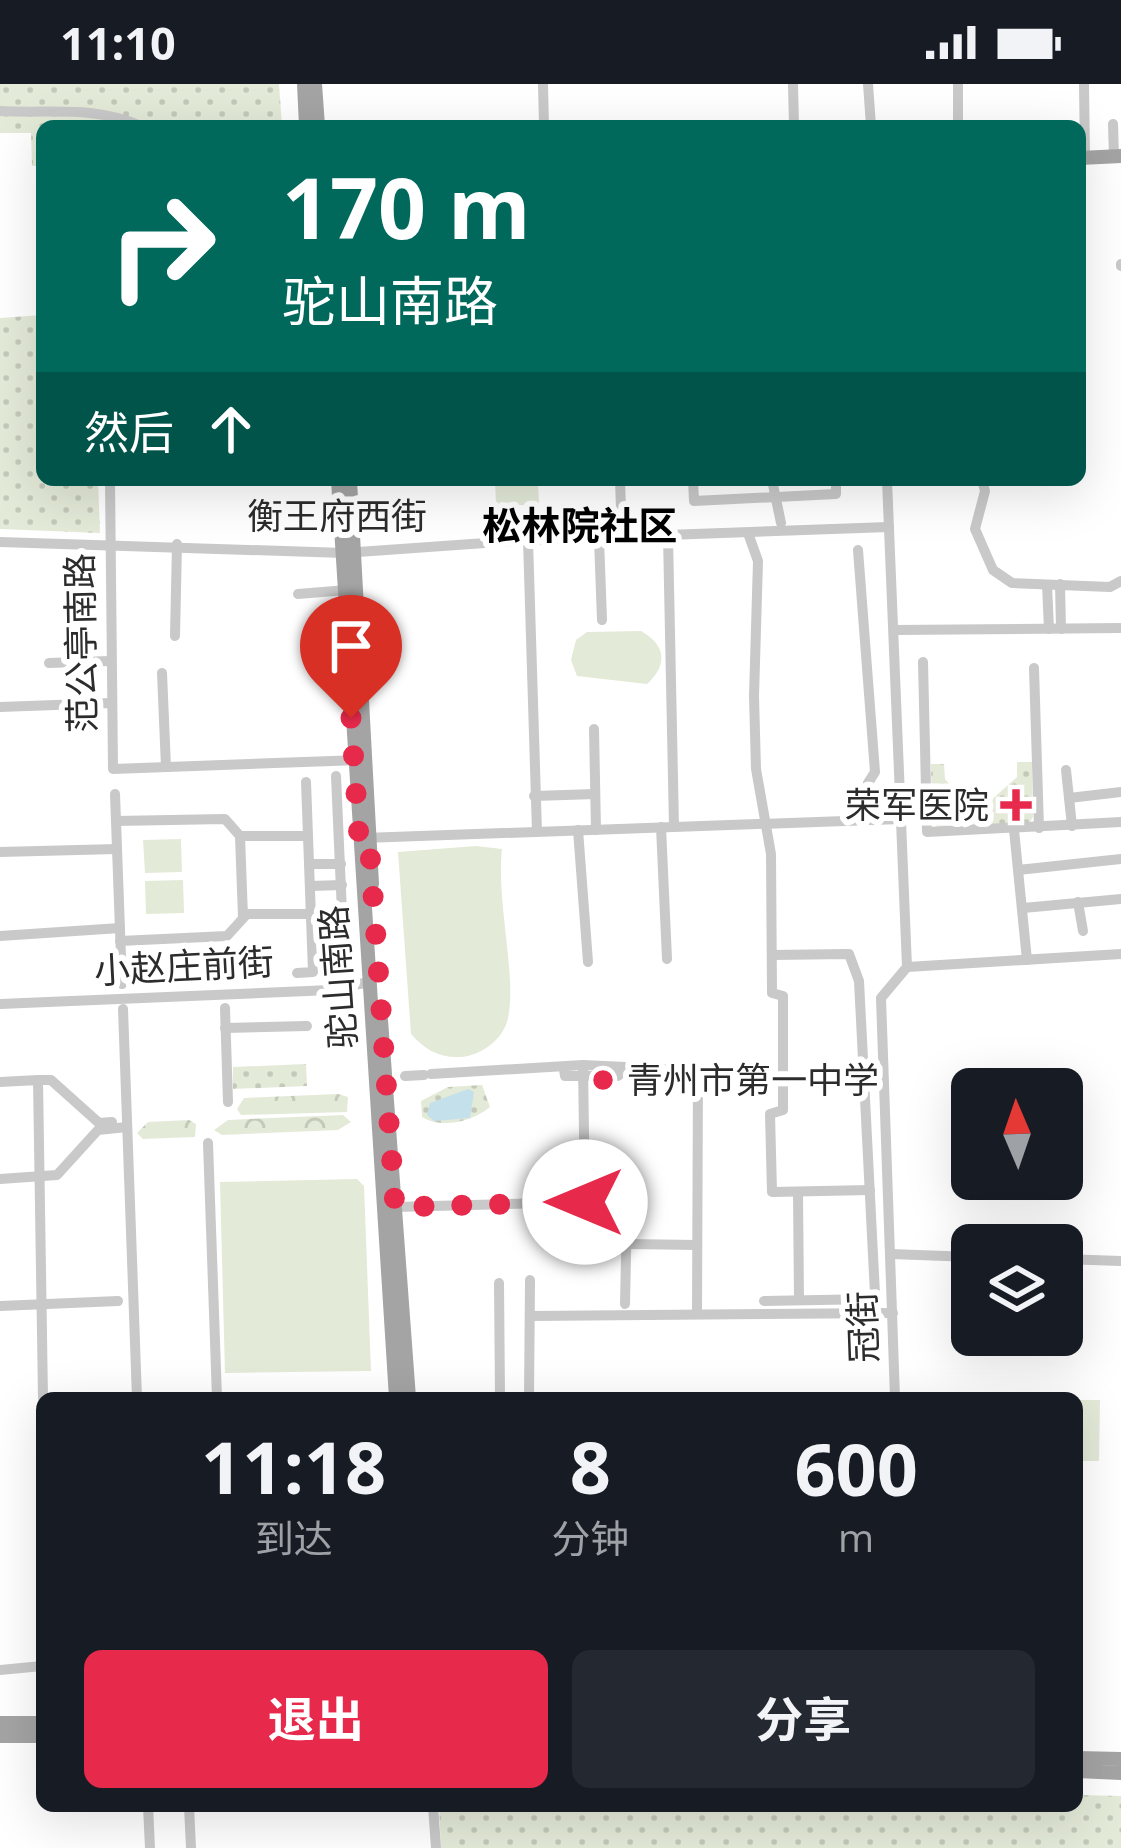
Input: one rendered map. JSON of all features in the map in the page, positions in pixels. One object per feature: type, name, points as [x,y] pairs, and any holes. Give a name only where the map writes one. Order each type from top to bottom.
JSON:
[{"type":"main road","points":[[304,84],[306,120]]},
{"type":"main road","points":[[315,84],[318,120]]},
{"type":"main road","points":[[1086,159],[1119,158]]},
{"type":"main road","name":"驼山南路","points":[[339,486],[349,552],[346,590],[409,1392]]},
{"type":"main road","name":"驼山南路","points":[[350,486],[359,760]]},
{"type":"main road","name":"驼山南路","points":[[364,838],[397,1392]]},
{"type":"main road","points":[[0,1724],[36,1724]]},
{"type":"main road","points":[[0,1736],[36,1736]]},
{"type":"main road","points":[[1083,1758],[1121,1759]]},
{"type":"main road","points":[[1083,1771],[1121,1773]]},
{"type":"street","points":[[543,84],[544,120]]},
{"type":"street","points":[[793,84],[794,120]]},
{"type":"street","points":[[868,84],[871,120]]},
{"type":"street","points":[[958,84],[958,120]]},
{"type":"street","points":[[1083,120],[1084,84]]},
{"type":"street","points":[[0,110],[41,117],[92,109],[124,120]]},
{"type":"street","points":[[1113,124],[1119,158]]},
{"type":"street","name":"范公亭南路","points":[[110,486],[113,769],[359,760]]},
{"type":"street","points":[[620,486],[622,538]]},
{"type":"street","points":[[693,486],[694,501],[836,494],[836,486]]},
{"type":"street","points":[[774,486],[781,523]]},
{"type":"street","points":[[887,486],[907,967],[1121,954]]},
{"type":"street","points":[[984,486],[975,529],[993,570],[1012,583],[1110,587],[1121,581]]},
{"type":"street","name":"衡王府西街","points":[[0,542],[349,552],[528,540],[889,527]]},
{"type":"street","points":[[748,533],[758,561],[754,698],[763,824],[771,854],[772,993],[783,996],[783,1110],[770,1114],[772,1192],[870,1190]]},
{"type":"street","points":[[667,958],[668,536]]},
{"type":"street","points":[[599,538],[602,620]]},
{"type":"street","points":[[528,540],[535,650],[537,832]]},
{"type":"street","points":[[175,636],[177,544]]},
{"type":"street","points":[[858,550],[875,772],[868,783],[866,820]]},
{"type":"street","points":[[1054,584],[1055,629]]},
{"type":"street","points":[[298,594],[346,590]]},
{"type":"street","points":[[894,629],[1121,628]]},
{"type":"street","points":[[49,663],[110,661]]},
{"type":"street","points":[[922,662],[927,832],[1121,822]]},
{"type":"street","points":[[1034,668],[1039,828]]},
{"type":"street","points":[[162,673],[166,767]]},
{"type":"street","points":[[0,707],[111,703]]},
{"type":"street","points":[[593,729],[596,830]]},
{"type":"street","points":[[1066,770],[1072,826]]},
{"type":"street","points":[[336,776],[344,875],[345,981]]},
{"type":"street","points":[[297,973],[314,972],[307,782]]},
{"type":"street","points":[[1069,798],[1121,793]]},
{"type":"street","points":[[115,794],[122,984]]},
{"type":"street","points":[[534,796],[595,794]]},
{"type":"street","points":[[364,838],[900,818]]},
{"type":"street","points":[[0,936],[227,936],[243,917],[240,836],[225,819],[116,821]]},
{"type":"street","points":[[578,830],[588,962]]},
{"type":"street","points":[[1014,830],[1027,960]]},
{"type":"street","points":[[240,836],[308,836]]},
{"type":"street","points":[[0,852],[117,849]]},
{"type":"street","points":[[1018,870],[1121,859]]},
{"type":"street","points":[[309,864],[344,875]]},
{"type":"street","points":[[310,886],[344,875]]},
{"type":"street","points":[[1023,908],[1121,898]]},
{"type":"street","points":[[1078,902],[1082,931]]},
{"type":"street","points":[[243,917],[310,914]]},
{"type":"street","points":[[764,1300],[874,1299],[859,980],[849,954],[772,955]]},
{"type":"street","name":"冠街","points":[[895,1392],[881,998],[907,967]]},
{"type":"street","name":"小赵庄前街","points":[[0,1004],[113,999],[127,1003],[331,990],[369,982]]},
{"type":"street","points":[[113,999],[113,988],[122,984],[131,988],[127,1124],[137,1392]]},
{"type":"street","points":[[225,1008],[228,1102]]},
{"type":"street","points":[[226,1028],[307,1026]]},
{"type":"street","points":[[584,1071],[589,1250]]},
{"type":"street","points":[[405,1076],[705,1071],[697,1314]]},
{"type":"street","points":[[38,1080],[43,1392]]},
{"type":"street","points":[[0,1082],[51,1080],[99,1123],[127,1124]]},
{"type":"street","points":[[0,1179],[57,1175],[98,1130],[127,1124]]},
{"type":"street","points":[[208,1143],[217,1392]]},
{"type":"street","points":[[798,1192],[799,1300]]},
{"type":"street","points":[[395,1207],[587,1205],[627,1209],[626,1304]]},
{"type":"street","points":[[627,1244],[697,1245]]},
{"type":"street","points":[[890,1254],[951,1255]]},
{"type":"street","points":[[1083,1260],[1121,1261]]},
{"type":"street","points":[[530,1280],[530,1392]]},
{"type":"street","points":[[500,1283],[500,1392]]},
{"type":"street","points":[[0,1306],[118,1300]]},
{"type":"street","points":[[530,1316],[893,1312]]},
{"type":"street","points":[[0,1670],[36,1667]]},
{"type":"street","points":[[148,1812],[150,1848]]},
{"type":"street","points":[[189,1812],[191,1848]]},
{"type":"street","points":[[433,1812],[436,1848]]},
{"type":"green space","points":[[0,84],[279,84],[282,120],[36,120],[36,166],[32,166],[31,133],[0,133]]},
{"type":"green space","points":[[36,315],[36,486],[98,486],[100,533],[0,529],[0,318]]},
{"type":"green space","points":[[495,486],[538,486],[539,505],[496,505]]},
{"type":"green space","points":[[641,631],[661,656],[647,684],[577,676],[571,660],[576,640],[587,632]]},
{"type":"green space","points":[[1017,762],[1032,762],[1033,817],[1028,825],[938,828],[932,820],[931,764],[944,764],[945,779],[962,799],[989,802],[1017,777]]},
{"type":"green space","points":[[181,839],[182,872],[145,873],[143,840]]},
{"type":"green space","points":[[476,846],[502,849],[510,1001],[506,1026],[497,1039],[476,1053],[452,1057],[433,1051],[411,1034],[398,852]]},
{"type":"green space","points":[[183,880],[184,913],[146,914],[145,881]]},
{"type":"green space","points":[[306,1064],[307,1086],[233,1089],[233,1067]]},
{"type":"green space","points":[[482,1085],[490,1107],[483,1112],[447,1123],[422,1117],[421,1101],[448,1087]]},
{"type":"green space","points":[[348,1097],[347,1112],[241,1115],[237,1109],[244,1098]]},
{"type":"green space","points":[[343,1115],[351,1122],[338,1130],[222,1135],[214,1130],[228,1120]]},
{"type":"green space","points":[[189,1120],[196,1124],[195,1137],[143,1139],[137,1133],[148,1122]]},
{"type":"green space","points":[[357,1179],[364,1186],[371,1371],[225,1373],[220,1182]]},
{"type":"green space","points":[[1083,1400],[1100,1400],[1099,1461],[1083,1461]]},
{"type":"green space","points":[[1083,1795],[1121,1796],[1121,1848],[441,1848],[439,1812],[1083,1812]]},
{"type":"water","points":[[468,1089],[474,1092],[470,1118],[434,1121],[427,1115],[430,1103]]},
{"type":"place","name":"荣军医院","points":[[1016,805]]},
{"type":"place","name":"青州市第一中学","points":[[603,1080]]},
{"type":"district","name":"松林院社区","points":[[580,526]]},
{"type":"route","points":[[351,718],[359,838],[369,838],[395,1207],[585,1202]]}]
